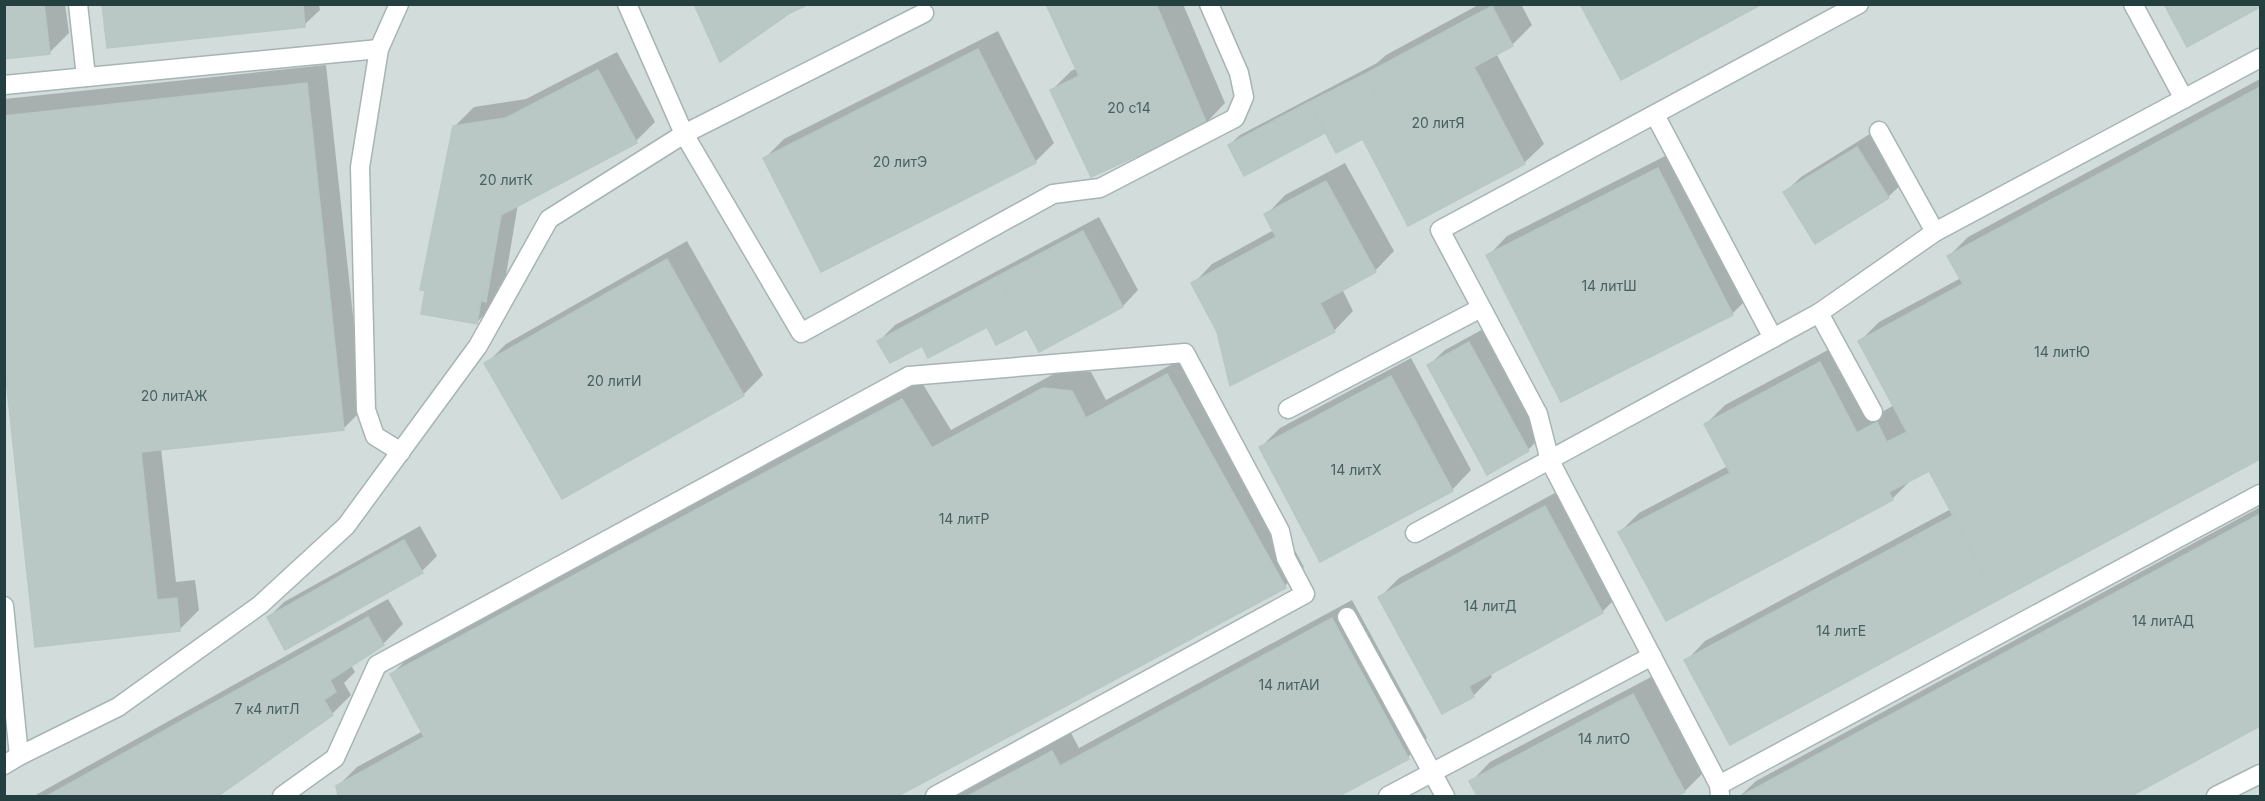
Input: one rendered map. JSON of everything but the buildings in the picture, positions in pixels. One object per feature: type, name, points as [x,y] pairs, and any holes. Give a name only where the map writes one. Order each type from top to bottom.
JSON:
[{"type":"lane","points":[[78,4],[86,77]]},
{"type":"lane","points":[[399,4],[379,49],[360,167],[366,410],[375,436],[401,452]]},
{"type":"lane","points":[[627,4],[684,134],[801,333],[1053,194],[1100,188],[1234,118],[1244,97],[1239,73],[1209,4]]},
{"type":"lane","points":[[1859,4],[1440,230],[1538,414],[1550,461],[1652,656],[1719,791],[2260,495]]},
{"type":"lane","points":[[2133,4],[2184,99]]},
{"type":"lane","points":[[4,606],[12,760],[118,706],[260,605],[346,526],[478,346],[549,219],[684,134],[924,13]]},
{"type":"lane","points":[[4,85],[379,49]]},
{"type":"lane","points":[[1416,533],[1819,313],[1935,232],[2260,58]]},
{"type":"lane","points":[[1654,115],[1773,338]]},
{"type":"lane","points":[[1879,131],[1935,232]]},
{"type":"lane","points":[[1287,409],[1481,308]]},
{"type":"lane","points":[[1819,313],[1873,412]]},
{"type":"lane","points":[[282,796],[335,758],[377,666],[909,376],[1185,353],[1280,531],[1286,558],[1305,594],[935,796]]},
{"type":"lane","points":[[1347,617],[1445,796]]},
{"type":"lane","points":[[1388,796],[1652,656]]},
{"type":"lane","points":[[2216,796],[2260,774]]},
{"type":"shaded area","points":[[5,5],[2260,5],[2260,796],[5,796]]}]
